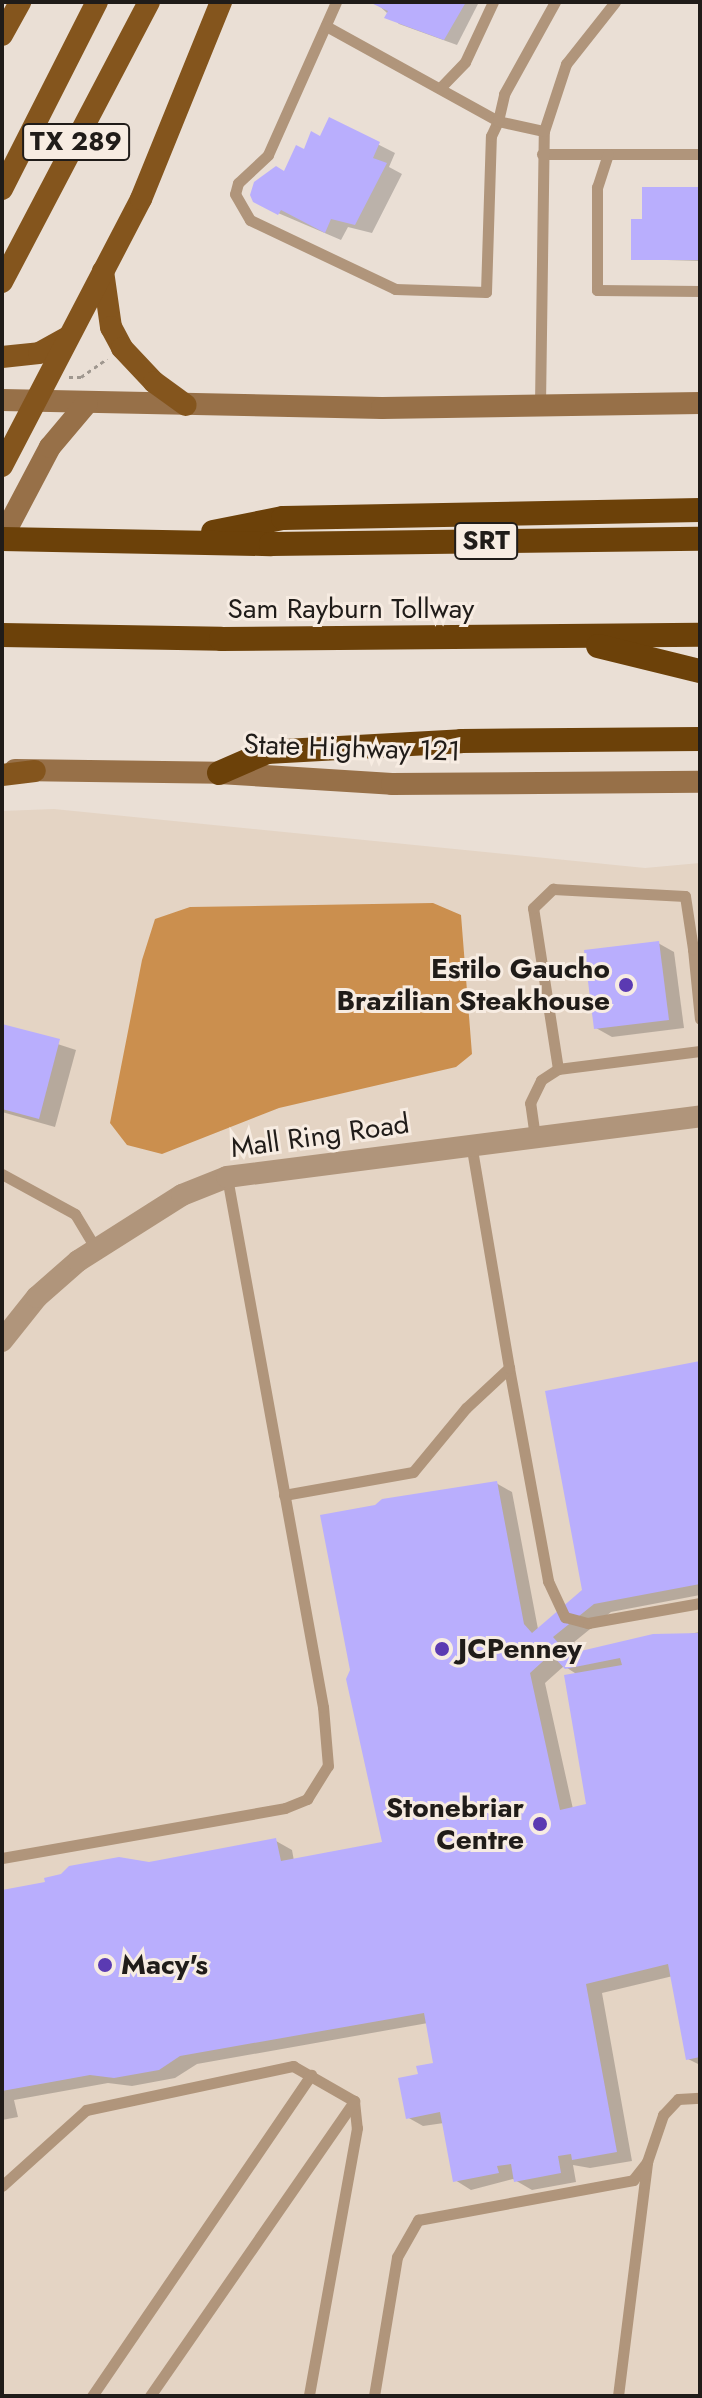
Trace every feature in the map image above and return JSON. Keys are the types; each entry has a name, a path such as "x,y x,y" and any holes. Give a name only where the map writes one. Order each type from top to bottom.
{"highway":[{"path":"163,542 283,518 700,510"},
{"name":"SRT","path":"2,539 271,544 700,539"},
{"name":"Sam Rayburn Tollway","path":"2,635 221,639 568,639 700,635"},
{"path":"568,639 700,671"},
{"path":"219,773 267,752 461,741 700,739"}],"main road":[{"name":"TX 289","path":"2,189 97,2"},
{"name":"TX 289","path":"2,282 149,2"},
{"path":"2,466 173,128 221,2"},
{"path":"103,271 111,327 122,348 154,382 186,405"},
{"path":"2,357 31,355 69,337"},
{"path":"2,400 186,405 700,403"},
{"path":"2,539 50,447 87,403"},
{"path":"2,758 35,771"},
{"path":"2,772 35,771"},
{"name":"State Highway 121","path":"35,771 219,773 392,784 700,782"}],"street":[{"name":"Mall Ring Road","path":"2,1341 37,1297 96,1249 182,1195 227,1177 472,1149 535,1137 700,1116"}],"lane":[{"path":"336,2 268,155 238,183 235,194 250,220 395,289 486,292 489,150 504,94 555,2"},
{"path":"440,88 465,62 493,2"},
{"path":"540,405 544,131 566,64 615,2"},
{"path":"326,26 498,121 544,131"},
{"path":"542,154 700,154"},
{"path":"608,154 597,187 597,290 700,291"},
{"path":"558,1069 533,908 553,889 685,896 696,949 700,1019"},
{"path":"535,1137 530,1103 541,1080 558,1069 700,1051"},
{"path":"472,1149 548,1581 565,1617 588,1623 700,1603"},
{"path":"2,1174 75,1214 96,1249"},
{"path":"2,1858 285,1808 307,1799 328,1766 323,1707 227,1177"},
{"path":"284,1495 413,1472 466,1408 509,1368"},
{"path":"2,2186 86,2110 270,2068 293,2066 354,2101"},
{"path":"92,2396 311,2075"},
{"path":"618,2396 647,2162 663,2115 678,2099 700,2098"},
{"path":"150,2396 354,2101"},
{"path":"309,2396 357,2128 354,2101"},
{"path":"374,2396 397,2257 418,2220 602,2189 633,2180 647,2162"}],"path":[{"path":"74,377 107,359"}],"shaded area":[{"path":"54,809 645,868 700,863 700,2396 2,2396 2,811"},
{"path":"433,903 461,915 472,1054 456,1067 279,1108 162,1154 127,1145 110,1123 142,960 155,919 190,907"}],"building":[{"path":"369,2 466,2 444,40 384,18 388,11"},
{"path":"329,117 380,142 373,158 387,163 355,225 331,219 325,233 281,210 278,215 253,202 250,195 254,182 276,166 284,171 296,145 304,149 311,131 320,136"},
{"path":"642,187 700,187 700,260 631,260 631,219 642,219"},
{"name":"Estilo Gaucho Brazilian Steakhouse","path":"659,941 669,1020 594,1029 584,950"},
{"path":"2,1024 60,1039 39,1119 2,1109"},
{"name":"Stonebriar Centre","path":"700,1361 700,1584 594,1604 553,1637 568,1654 653,1634 700,1633 700,2057 686,2060 668,1964 586,1984 617,2152 572,2160 571,2154 558,2156 561,2173 514,2182 511,2164 497,2166 499,2173 453,2182 440,2112 406,2119 398,2078 418,2074 416,2066 433,2063 424,2013 180,2056 159,2070 114,2078 90,2075 2,2091 2,1890 45,1882 44,1878 61,1874 69,1866 119,1857 149,1862 276,1838 281,1861 382,1842 346,1679 350,1670 320,1515 375,1505 382,1499 497,1481 524,1624 532,1633 582,1590 545,1391","holes":["551,1654 565,1669 620,1658 622,1665 564,1675 586,1804 560,1810 530,1673"]}],"place":[{"name":"Estilo Gaucho Brazilian Steakhouse","path":"626,985"},
{"name":"JCPenney","path":"442,1649"},
{"name":"Stonebriar Centre","path":"540,1824"},
{"name":"Macy's","path":"105,1965"}]}
